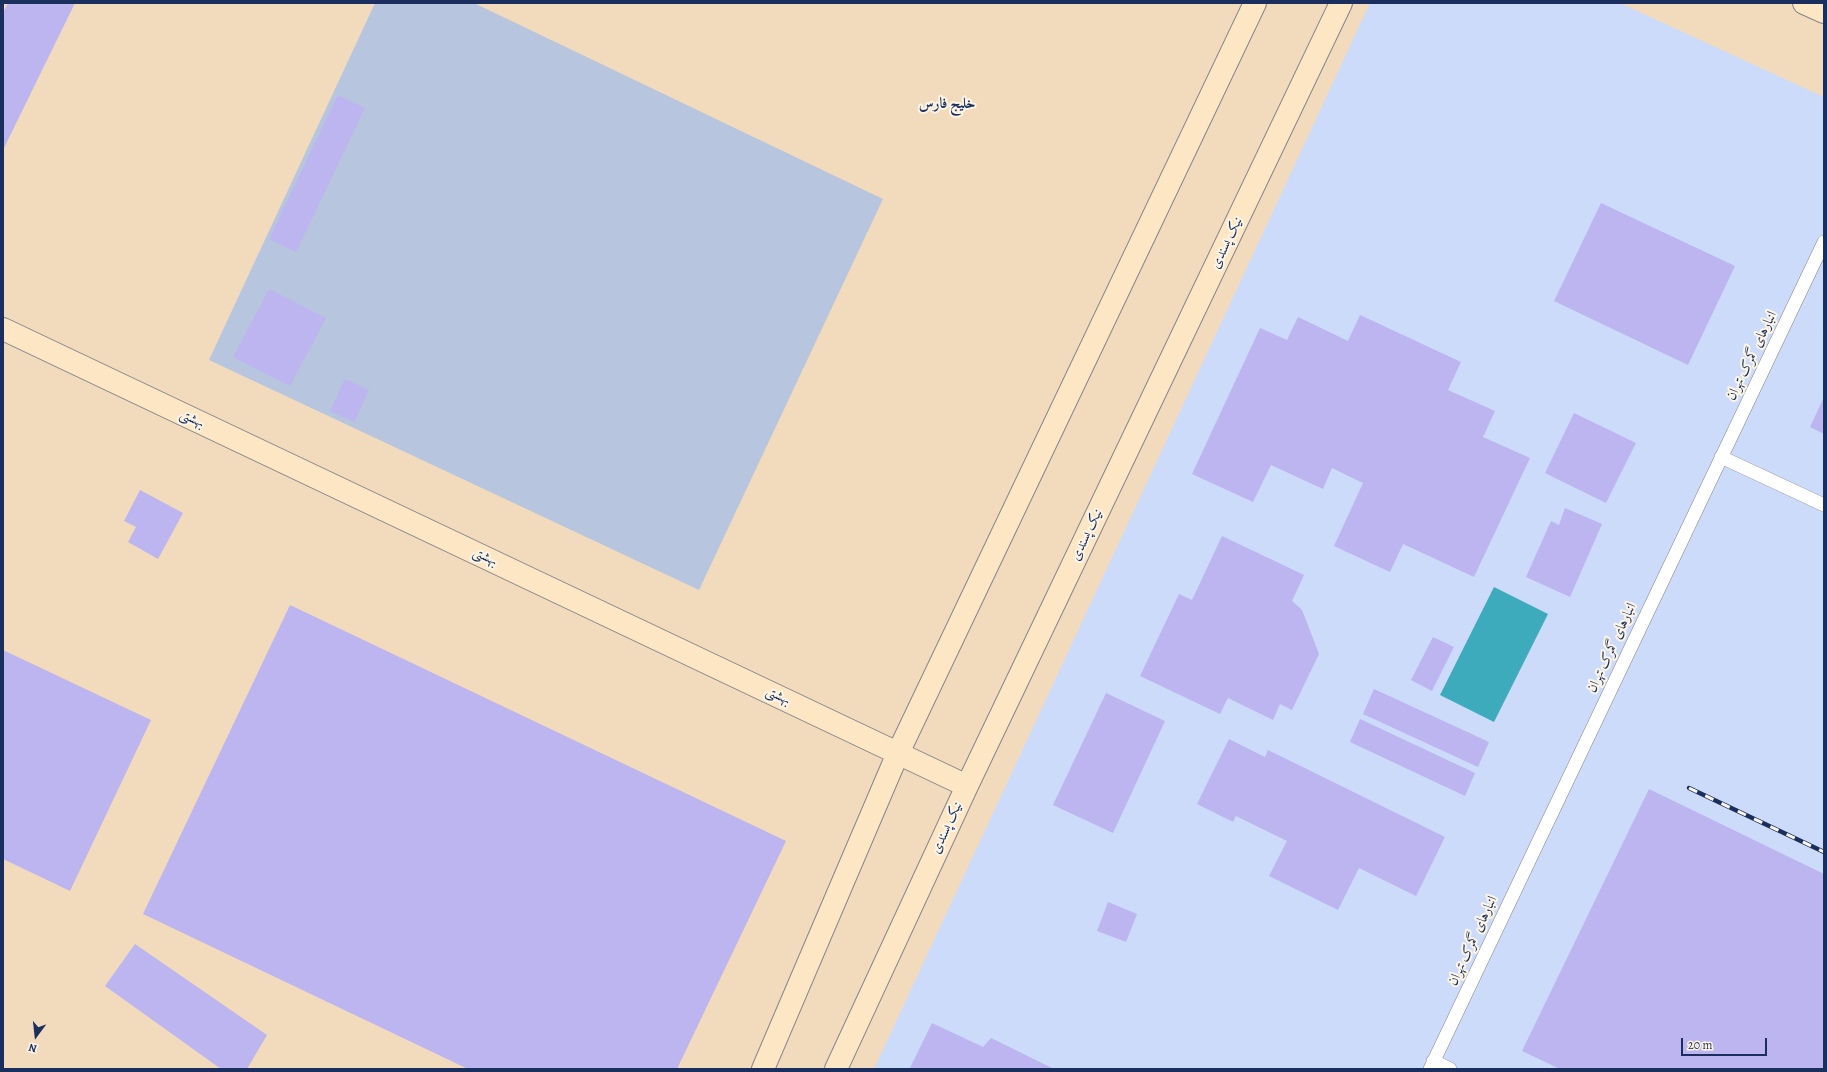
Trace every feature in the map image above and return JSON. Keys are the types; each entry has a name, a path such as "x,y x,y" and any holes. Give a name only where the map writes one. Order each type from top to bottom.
{"street":[{"path":"763,1069 898,753 1255,3"},
{"name":"نیک پسندی","path":"836,1069 967,786 1341,3"},
{"path":"1804,3 1824,12"},
{"name":"بهشتی","path":"3,330 967,786"}],"lane":[{"name":"انبارهای گمرک تهران","path":"1432,1065 1824,242"},
{"path":"1721,457 1824,505"},
{"path":"1432,1065 1450,1069"}],"shaded area":[{"path":"375,3 474,3 883,199 699,590 209,360"},
{"path":"1370,3 1620,3 1824,97 1824,1069 874,1069"}],"water":[{"path":"1494,587 1548,614 1494,722 1440,695"}],"building":[{"path":"8,3 75,3 3,150 3,13"},
{"path":"338,95 365,108 296,252 269,239"},
{"path":"1601,203 1735,266 1688,365 1554,301"},
{"path":"269,289 326,318 290,386 233,357"},
{"path":"1360,315 1461,362 1448,390 1495,411 1483,437 1530,458 1474,577 1403,544 1390,572 1334,546 1363,483 1332,468 1323,489 1271,465 1253,502 1192,474 1260,328 1287,340 1298,317 1348,341"},
{"path":"345,379 369,390 354,422 330,411"},
{"path":"1824,397 1824,434 1810,427"},
{"path":"1574,413 1636,443 1606,503 1545,473"},
{"path":"140,490 183,513 158,559 128,542 136,527 124,521"},
{"path":"1565,508 1602,524 1570,597 1526,577 1551,521 1559,525"},
{"path":"1222,536 1304,575 1292,601 1302,610 1319,654 1292,710 1280,704 1273,720 1228,698 1220,714 1140,676 1179,594 1192,600"},
{"path":"290,605 786,841 677,1069 468,1069 143,914"},
{"path":"1433,637 1454,647 1432,691 1411,680"},
{"path":"3,650 151,720 70,891 3,859"},
{"path":"1374,689 1489,742 1478,767 1363,714"},
{"path":"1106,693 1165,721 1113,833 1053,805"},
{"path":"1360,719 1475,773 1465,796 1350,742"},
{"path":"1229,739 1265,757 1268,750 1445,837 1416,896 1359,868 1338,910 1269,876 1287,841 1236,816 1233,822 1197,804"},
{"path":"1649,789 1824,874 1824,1069 1560,1069 1522,1051"},
{"path":"1108,902 1137,914 1126,942 1097,931"},
{"path":"135,944 267,1035 247,1069 221,1069 105,986"},
{"path":"932,1023 983,1047 991,1038 1054,1069 912,1069 910,1068"}],"railway":[{"path":"1689,788 1824,852"}],"district":[{"name":"خلیج فارس","path":"947,104"}]}
